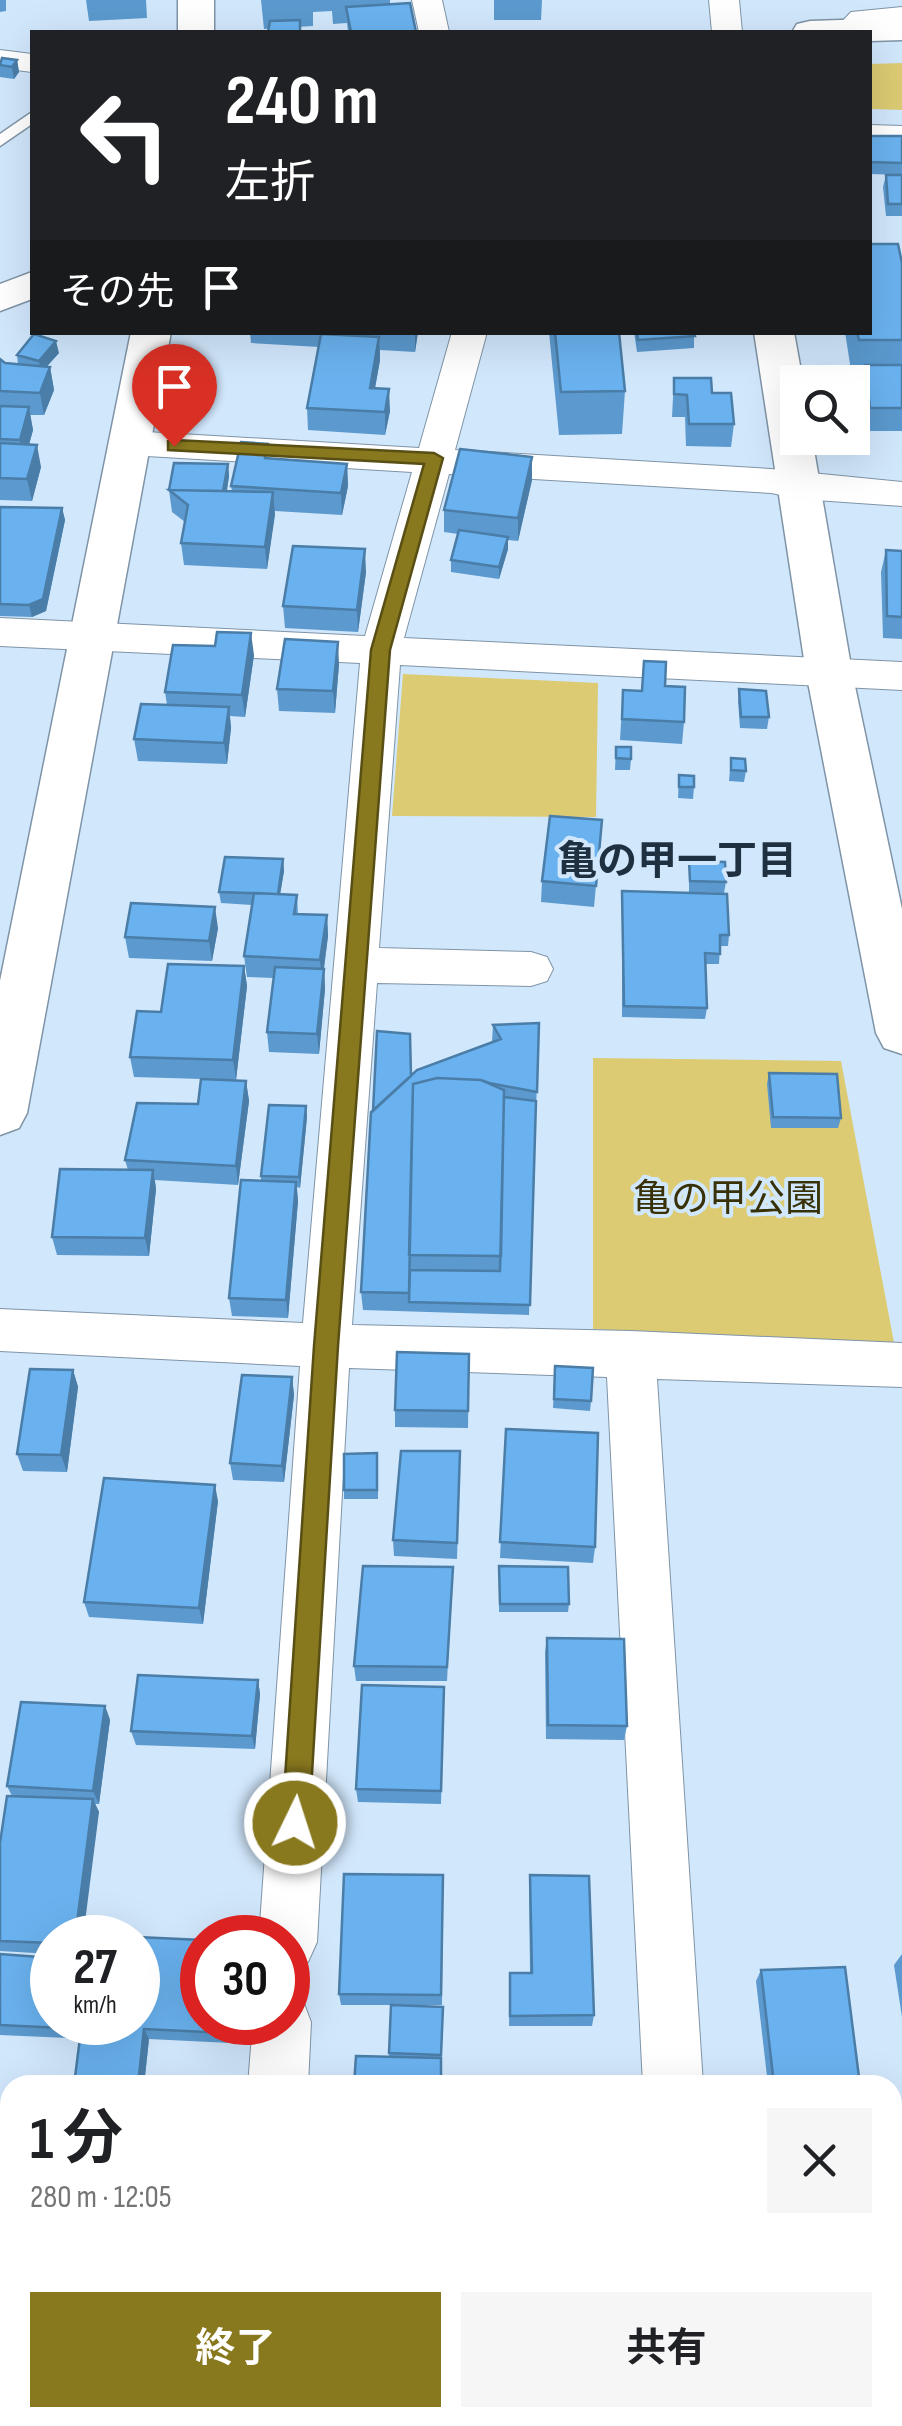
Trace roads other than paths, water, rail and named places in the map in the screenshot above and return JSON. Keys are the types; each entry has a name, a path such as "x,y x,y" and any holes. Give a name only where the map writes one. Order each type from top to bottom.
{"street":[{"path":"426,0 434,30"},
{"path":"724,0 727,30"},
{"path":"848,30 862,19 902,16"},
{"path":"848,30 902,28"},
{"path":"0,59 30,64"},
{"path":"872,135 902,136"},
{"path":"0,299 30,285"},
{"path":"0,308 30,297"},
{"path":"90,638 102,505 133,335"},
{"path":"0,1113 151,335"},
{"path":"290,1915 326,1346 381,650 469,335"},
{"path":"775,335 829,672 900,1014"},
{"path":"130,443 434,458 902,494"},
{"path":"0,632 902,676"},
{"path":"356,966 531,969"},
{"path":"0,1330 326,1346 631,1353 902,1365"},
{"path":"631,1353 672,2075"},
{"path":"279,2075 281,2045"}],"lane":[{"path":"0,141 30,118"}],"district":[{"name":"亀の甲一丁目","path":"677,862"}],"park label":[{"name":"亀の甲公園","path":"728,1199"}]}
